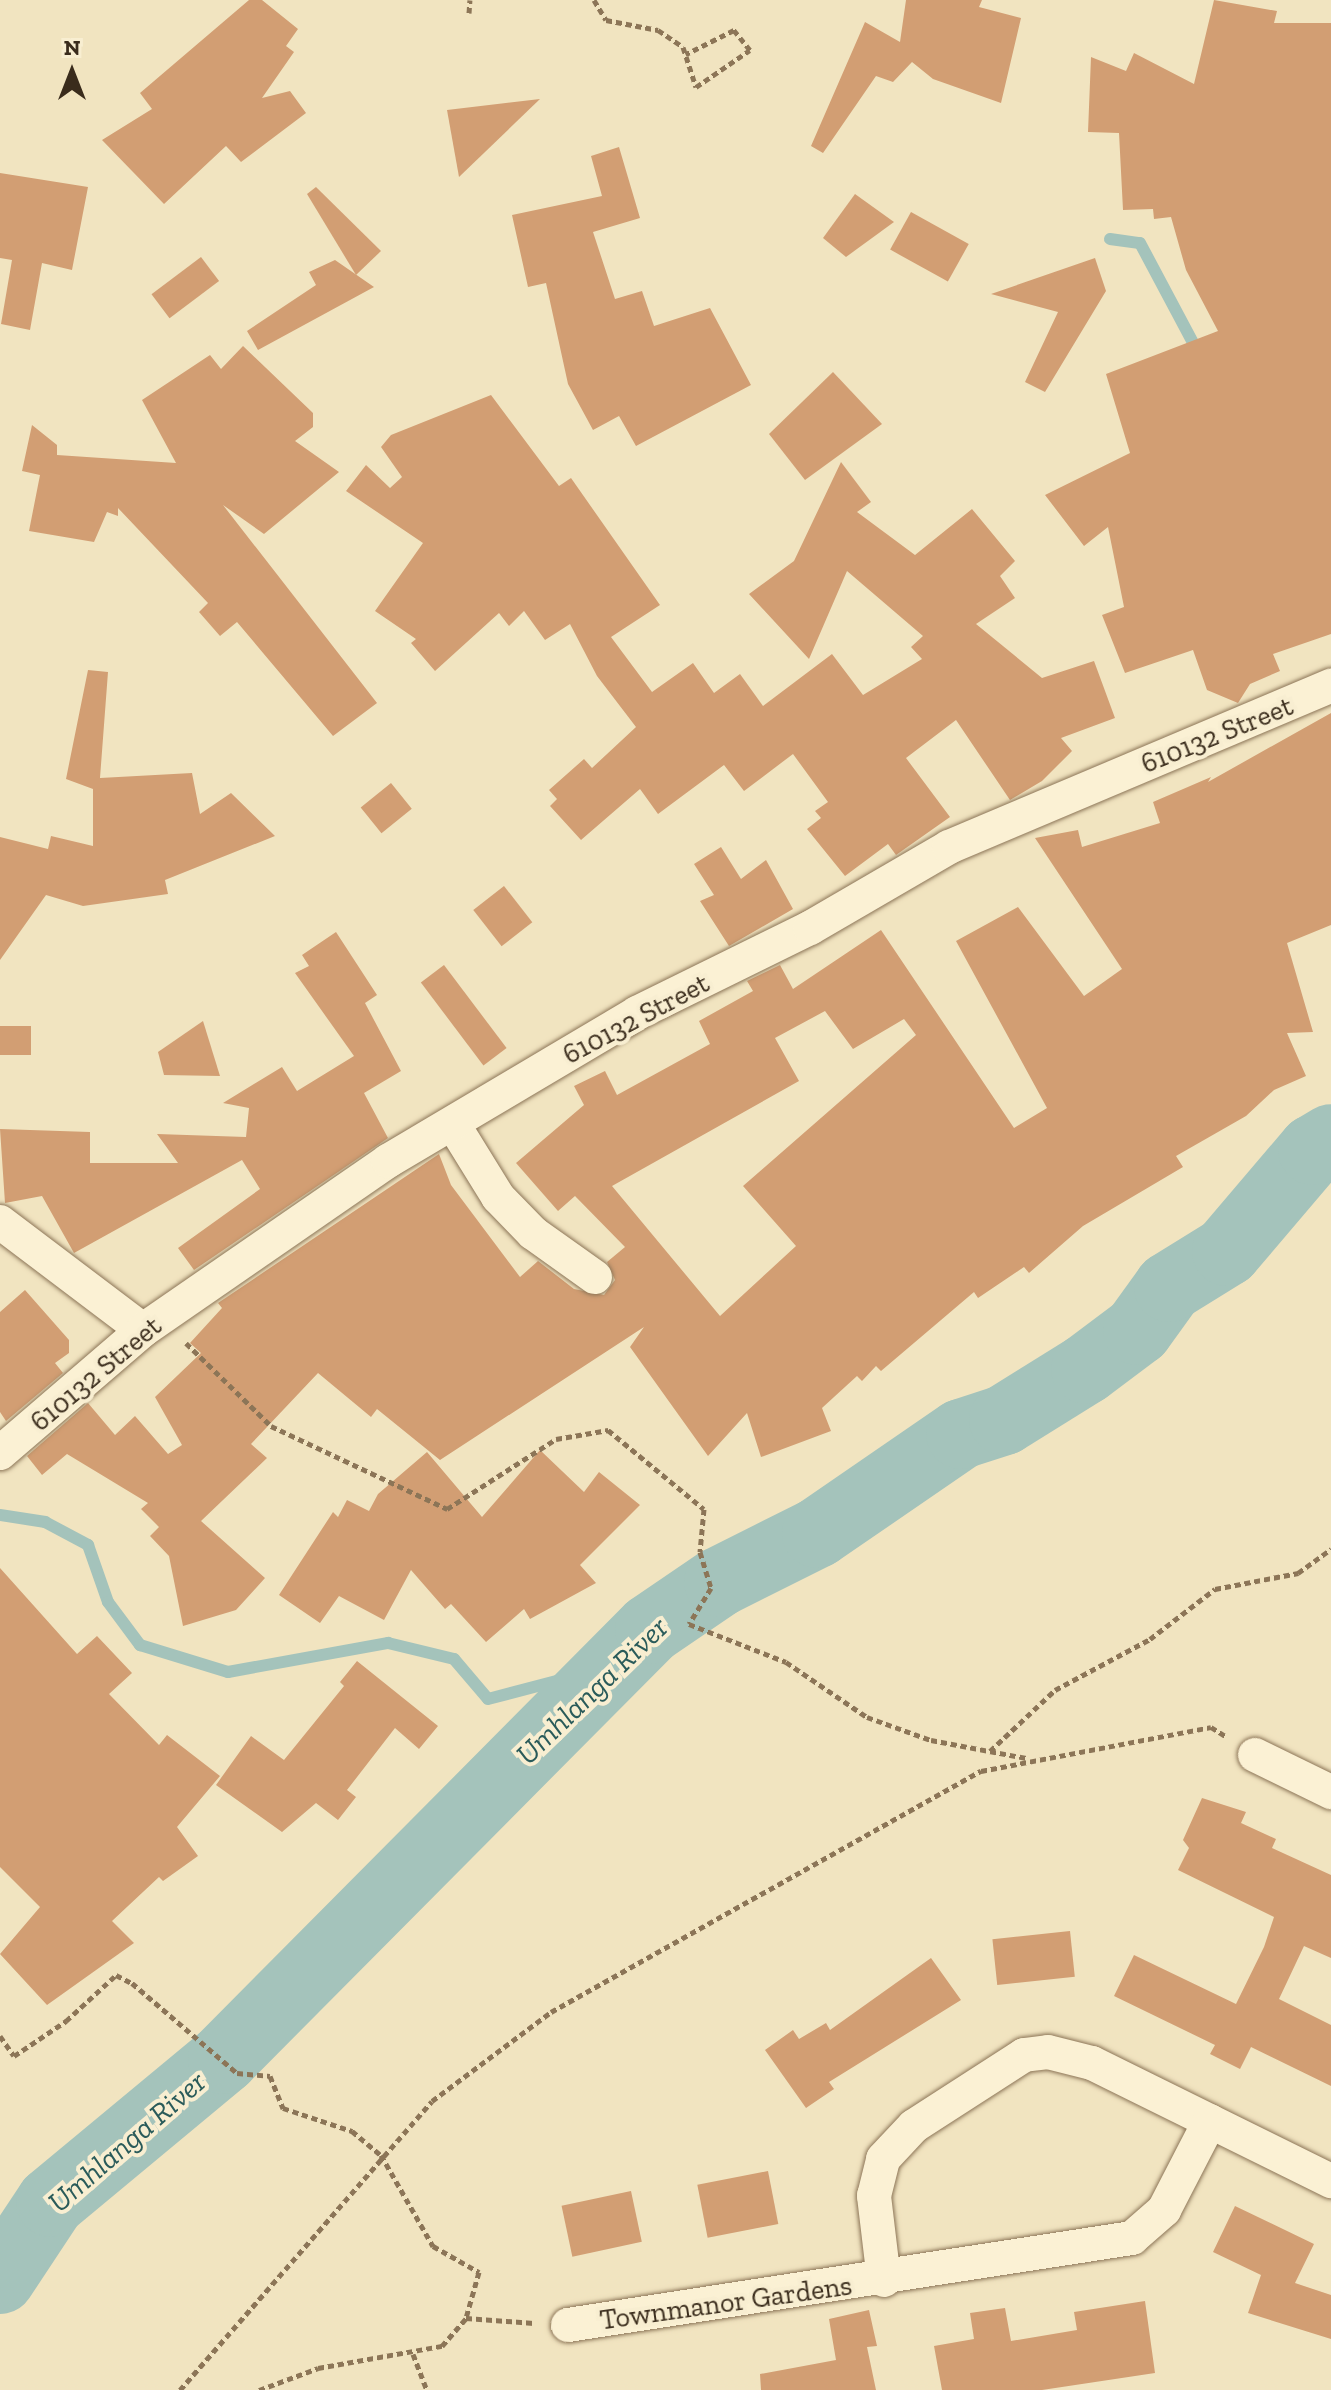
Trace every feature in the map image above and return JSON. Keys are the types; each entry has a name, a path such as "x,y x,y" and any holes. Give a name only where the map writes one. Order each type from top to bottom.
{"street":[{"name":"610132 Street","path":"0,1453 152,1324 388,1161 637,1013 810,928 949,847 1331,686"},
{"path":"453,1124 516,1217 595,1277"},
{"path":"0,1222 152,1324"},
{"path":"1255,1755 1331,1792"},
{"name":"Townmanor Gardens","path":"884,2280 874,2196 883,2159 914,2126 1002,2063 1048,2052 1070,2055 1331,2181"},
{"name":"Townmanor Gardens","path":"568,2325 884,2280 1132,2238 1164,2210 1210,2121"}],"path":[{"path":"469,13 470,2 478,0"},
{"path":"594,0 606,20 658,30 686,54 696,87 750,50 734,30 686,54"},
{"path":"152,1324 271,1426 447,1509 556,1439 608,1430 704,1509 700,1552 711,1588 689,1624 786,1662 867,1717 931,1740 1031,1759"},
{"path":"989,1751 1055,1690 1150,1639 1215,1589 1298,1573 1331,1549"},
{"path":"180,2390 381,2155 432,2101 551,2012 898,1812 981,1771 1211,1727 1255,1755"},
{"path":"0,2036 14,2056 66,2021 116,1975 237,2073 270,2076 283,2108 352,2131 381,2155 433,2246 479,2272 466,2318 442,2346 413,2354 318,2368 259,2390"},
{"path":"466,2318 568,2325"},
{"path":"413,2354 427,2390"}],"building":[{"path":"249,0 262,0 298,29 286,46 294,52 262,98 290,91 306,113 241,162 226,146 164,204 102,140 152,109 140,93"},
{"path":"906,0 982,0 979,7 1021,18 1001,103 933,79 912,62 893,82 876,76 823,153 811,146 865,22 900,42"},
{"path":"1214,0 1277,11 1274,23 1331,23 1331,634 1273,654 1280,671 1250,684 1238,703 1207,690 1193,650 1125,673 1102,615 1124,607 1108,527 1084,546 1045,495 1130,453 1106,374 1218,331 1186,270 1171,217 1154,219 1153,209 1123,210 1119,133 1088,132 1091,57 1126,71 1134,53 1194,84"},
{"path":"540,99 459,177 447,110"},
{"path":"619,147 640,218 593,232 615,299 642,291 654,326 710,308 751,385 636,446 619,416 593,430 568,384 546,283 528,287 512,215 602,196 591,156"},
{"path":"0,173 88,187 72,270 42,263 30,330 1,324 12,260 0,258"},
{"path":"316,187 381,251 356,275 307,194"},
{"path":"855,194 894,222 846,257 823,238"},
{"path":"911,212 969,244 948,282 890,250"},
{"path":"201,257 219,281 170,318 151,294"},
{"path":"1095,258 1106,291 1045,392 1025,382 1058,312 991,294"},
{"path":"335,260 374,287 258,350 247,331 316,285 309,272"},
{"path":"243,346 313,413 313,427 295,441 339,472 264,534 223,505 377,703 333,736 237,622 220,636 199,612 208,603 118,508 118,516 107,512 94,542 29,531 40,475 22,471 32,425 57,445 57,455 176,463 142,400 210,355 221,369"},
{"path":"833,372 882,424 805,480 769,434"},
{"path":"491,395 559,486 571,478 660,605 611,637 652,692 693,663 714,693 740,674 763,706 832,654 863,695 922,659 911,647 923,636 847,571 809,659 749,594 794,561 841,462 871,502 857,512 915,555 972,509 1015,561 1000,576 1015,598 976,624 1042,678 1094,661 1115,718 1061,738 1072,751 1042,781 1010,800 956,720 906,758 950,817 896,855 888,844 845,876 807,829 821,818 815,811 828,802 793,754 744,791 724,765 658,814 640,789 581,840 550,806 557,799 549,790 584,759 592,768 636,727 597,676 570,624 545,640 524,611 509,626 499,613 435,671 411,643 416,639 375,611 423,543 346,491 366,465 390,488 402,477 381,447 391,435"},
{"path":"88,670 108,672 100,778 192,773 200,814 231,793 275,836 165,880 168,894 83,906 46,895 0,960 0,837 48,849 51,836 93,846 93,789 66,779"},
{"path":"1331,713 1331,925 1287,943 1313,1032 1287,1033 1306,1076 1274,1090 1246,1116 1176,1156 1183,1167 1083,1226 1029,1273 1024,1267 978,1298 974,1292 881,1371 876,1366 862,1381 857,1376 822,1408 831,1431 761,1457 747,1413 708,1456 630,1347 644,1327 440,1460 377,1409 371,1417 318,1373 251,1444 267,1458 201,1521 265,1578 236,1610 183,1626 169,1556 150,1536 159,1527 141,1509 148,1503 67,1454 42,1475 27,1456 88,1403 115,1435 135,1416 168,1454 182,1445 155,1397 201,1353 190,1343 222,1308 218,1303 439,1154 451,1185 520,1277 538,1261 574,1289 604,1295 615,1280 607,1262 625,1247 575,1196 558,1211 516,1163 584,1105 574,1086 605,1071 617,1095 710,1044 699,1021 753,991 747,981 780,965 793,989 881,930 1014,1128 1047,1108 956,941 1018,907 1084,996 1122,969 1035,838 1078,830 1082,847 1160,823 1153,802 1211,777 1208,782","holes":["825,1011 853,1049 904,1019 916,1035 743,1186 796,1246 720,1316 612,1186 799,1081 775,1038"]},
{"path":"391,783 412,809 381,833 361,808"},
{"path":"721,847 741,879 766,860 793,909 729,946 700,901 714,895 694,864"},
{"path":"504,886 532,922 502,946 473,910"},
{"path":"336,932 377,995 365,1003 401,1071 364,1093 388,1138 194,1270 178,1248 260,1189 242,1160 74,1253 42,1196 5,1203 0,1129 90,1132 90,1163 178,1163 157,1134 246,1137 249,1108 223,1103 282,1067 297,1091 354,1056 295,973 309,966 302,955"},
{"path":"444,965 507,1048 483,1066 421,982"},
{"path":"203,1021 220,1076 164,1075 158,1052"},
{"path":"0,1026 31,1026 31,1055 0,1055"},
{"path":"25,1290 69,1340 69,1353 55,1363 63,1373 6,1421 0,1412 0,1312"},
{"path":"540,1450 584,1492 599,1472 640,1505 580,1565 596,1583 530,1619 524,1609 486,1642 451,1604 445,1609 411,1570 384,1620 339,1596 320,1623 279,1595 333,1512 338,1517 347,1500 369,1511 378,1494 427,1452 482,1517"},
{"path":"0,1568 77,1654 97,1636 132,1673 109,1694 159,1745 167,1735 220,1776 177,1827 198,1856 163,1881 159,1877 112,1921 134,1943 47,2005 0,1954 40,1907 0,1867"},
{"path":"357,1661 438,1726 419,1749 395,1728 347,1790 356,1797 338,1820 316,1803 282,1832 216,1785 251,1736 284,1760 344,1686 340,1682"},
{"path":"1202,1798 1246,1812 1241,1823 1276,1839 1272,1848 1331,1875 1331,1958 1304,1946 1279,1999 1331,2025 1331,2086 1251,2047 1240,2069 1210,2054 1215,2045 1114,1996 1134,1955 1236,2004 1264,1947 1274,1917 1178,1870 1189,1848 1183,1840"},
{"path":"1070,1931 1075,1977 997,1985 992,1939"},
{"path":"931,1958 961,2000 829,2082 834,2089 806,2108 765,2050 793,2030 799,2039 826,2023 830,2030"},
{"path":"768,2171 778,2224 708,2238 697,2185"},
{"path":"631,2191 642,2242 572,2257 562,2206"},
{"path":"1235,2206 1314,2244 1295,2283 1331,2295 1331,2339 1248,2313 1261,2275 1213,2252"},
{"path":"1145,2301 1155,2373 1042,2390 942,2390 934,2346 974,2339 970,2313 1005,2308 1011,2341 1077,2330 1074,2312"},
{"path":"869,2310 877,2346 867,2347 876,2390 761,2390 760,2374 836,2360 829,2319"}],"waterway":[{"path":"1110,239 1140,243 1199,354"},
{"name":"Umhlanga River","path":"0,2279 51,2202 223,2059 650,1629 719,1582 817,1533 961,1434 1004,1420 1086,1369 1138,1330 1169,1287 1227,1251 1313,1150 1331,1139"},
{"path":"0,1515 45,1522 88,1545 108,1602 140,1645 228,1672 388,1643 454,1659 488,1699 614,1666"}]}
